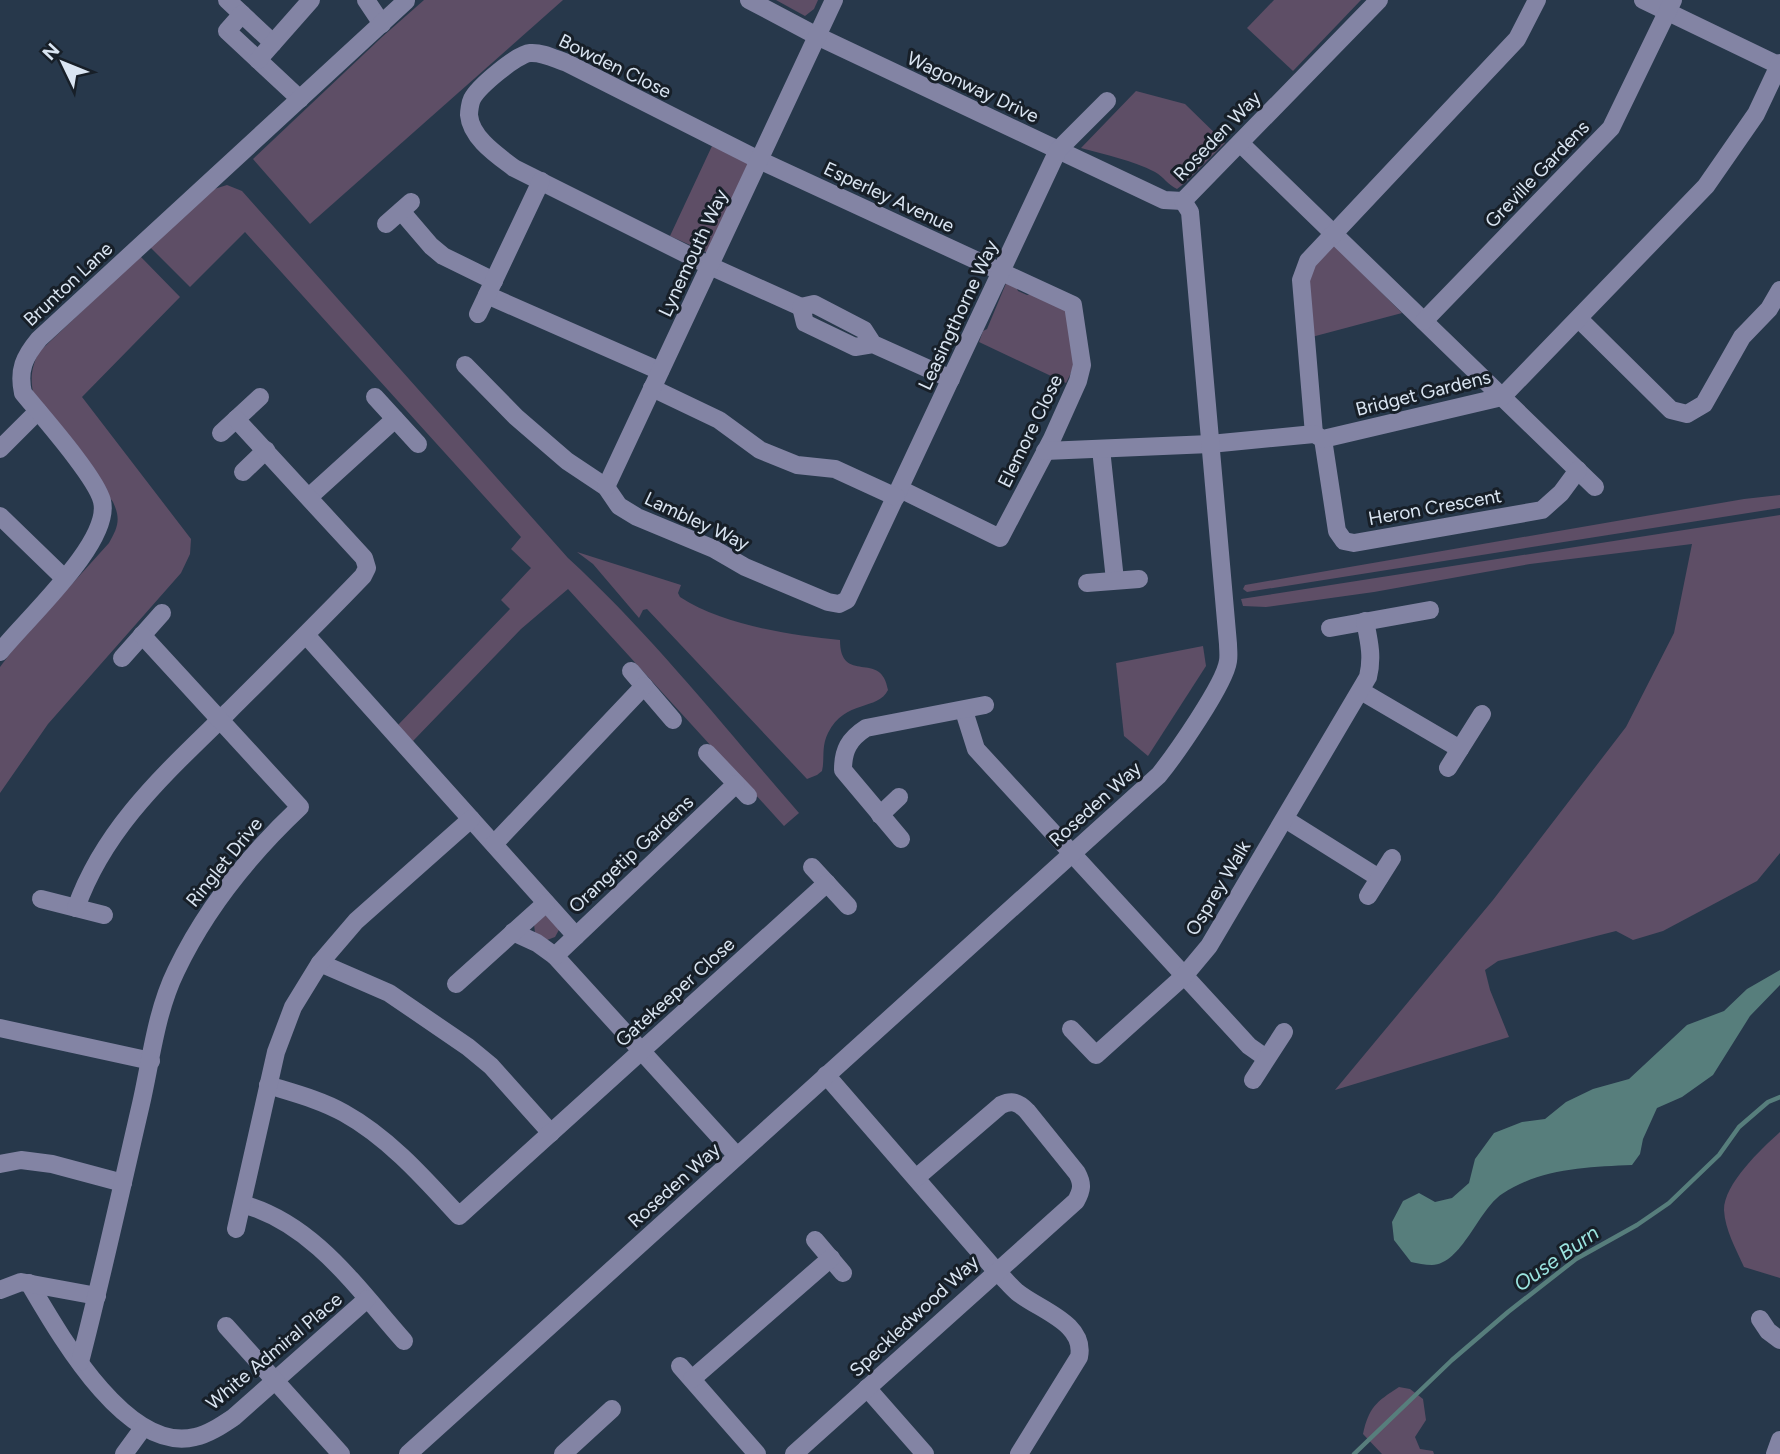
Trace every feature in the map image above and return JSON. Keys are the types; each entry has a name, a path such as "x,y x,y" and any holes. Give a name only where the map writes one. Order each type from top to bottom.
{"street":[{"path":"258,60 311,0"},
{"path":"366,0 382,24"},
{"name":"Wagonway Drive","path":"749,0 817,36 1164,200 1183,201"},
{"name":"Lynemouth Way","path":"606,487 834,0"},
{"name":"Roseden Way","path":"408,1454 428,1448 737,1156 1159,775 1172,759 1222,678 1228,662 1190,212 1183,201 1379,0"},
{"path":"1334,233 1517,39 1536,0"},
{"path":"1643,0 1670,6 1780,65"},
{"name":"Brunton Lane","path":"0,652 87,552 103,518 102,500 93,482 23,393 21,366 39,339 406,1"},
{"path":"233,4 273,43"},
{"path":"233,4 227,31 300,99"},
{"name":"Greville Gardens","path":"1424,321 1611,128 1670,6"},
{"name":"Bowden Close","path":"759,160 544,54 529,53 518,57 483,86 471,100 469,116 474,130 490,150 514,168 710,266 801,307 814,304 864,330 873,344 951,379"},
{"name":"Bridget Gardens","path":"1045,451 1319,437 1502,397 1706,186 1756,114 1780,65"},
{"name":"Leasingthorne Way","path":"898,493 1058,150 1107,101"},
{"path":"1240,143 1595,487"},
{"name":"Esperley Avenue","path":"759,160 1001,272"},
{"path":"478,314 541,181"},
{"path":"386,224 406,206 431,246 490,288 660,371"},
{"name":"Heron Crescent","path":"1334,233 1308,261 1301,280 1319,437 1337,531 1344,541 1354,543 1542,510 1561,493 1578,470"},
{"name":"Elemore Close","path":"898,493 1000,538 1078,382 1082,365 1073,305 1001,272"},
{"path":"1579,319 1671,410 1687,414 1704,404 1742,337 1769,309 1780,290"},
{"name":"Lambley Way","path":"465,365 537,435 568,461 606,487 619,506 637,517 714,549 745,567 828,602 839,604 847,600 898,493"},
{"path":"652,388 719,420 760,450 797,465 835,468 898,493"},
{"path":"221,433 260,397"},
{"path":"375,397 418,444"},
{"path":"0,449 38,411"},
{"path":"76,908 92,871 111,839 144,794 306,635 363,576 367,568 364,558 236,419"},
{"path":"309,497 395,419"},
{"path":"1101,449 1115,580"},
{"path":"243,472 266,450"},
{"path":"0,516 64,578"},
{"path":"1087,583 1139,579"},
{"path":"1330,628 1430,610"},
{"path":"122,658 162,613"},
{"name":"Osprey Walk","path":"1072,1029 1096,1055 1184,976 1209,946 1368,677 1372,661 1364,621"},
{"name":"Ringlet Drive","path":"80,1362 160,1014 174,974 198,927 243,866 300,807 142,635"},
{"path":"306,635 576,936"},
{"path":"631,671 673,720"},
{"path":"494,844 644,686"},
{"path":"1360,691 1460,749"},
{"path":"901,839 842,770 843,755 852,737 866,729 985,705"},
{"path":"964,711 976,749 1184,976 1250,1046 1266,1058"},
{"path":"1448,768 1482,714"},
{"name":"Orangetip Gardens","path":"555,956 742,790 707,753"},
{"path":"880,815 899,797"},
{"path":"236,1229 276,1052 293,1007 320,963 356,921 471,819"},
{"path":"1284,819 1379,878"},
{"path":"1368,897 1392,858"},
{"path":"813,867 848,906"},
{"name":"Gatekeeper Close","path":"268,1085 319,1101 344,1112 366,1127 422,1176 460,1216 827,883"},
{"path":"41,899 104,915"},
{"path":"456,984 546,903"},
{"path":"513,932 537,943 555,956 737,1156"},
{"path":"320,963 389,993 468,1047 491,1066 551,1133"},
{"path":"0,1028 150,1061"},
{"path":"1253,1080 1283,1032"},
{"name":"Speckledwood Way","path":"794,1454 997,1272 826,1075"},
{"path":"916,1178 1001,1105 1010,1101 1020,1103 1077,1172 1082,1183 1081,1193 1076,1201 997,1272 1018,1293 1068,1326 1080,1341 1081,1349 1079,1357 1019,1454"},
{"path":"0,1164 21,1160 51,1164 123,1183"},
{"name":"White Admiral Place","path":"242,1204 278,1217 323,1250 404,1341"},
{"path":"815,1240 843,1273"},
{"path":"757,1454 686,1373 831,1258"},
{"path":"0,1290 21,1282 97,1296"},
{"name":"White Admiral Place","path":"30,1283 55,1326 116,1407 142,1428 174,1438 195,1438 234,1418 367,1300"},
{"path":"1760,1319 1768,1331 1780,1340"},
{"path":"226,1326 341,1454"},
{"path":"867,1388 925,1454"},
{"path":"563,1454 612,1409"},
{"path":"124,1454 142,1428"},
{"path":"1774,1454 1780,1440"}],"shaded area":[{"path":"424,0 563,0 310,224 253,159"},
{"path":"776,0 818,0 814,9 805,16"},
{"path":"1274,0 1361,0 1293,71 1247,28"},
{"path":"1136,91 1185,104 1225,143 1177,189 1146,168 1081,148"},
{"path":"712,146 751,164 710,254 670,236"},
{"path":"227,185 242,191 568,558 658,650 799,813 784,826 568,589 521,629 413,741 397,726 510,609 501,600 531,568 511,549 521,537 245,232 190,287 150,247 211,190"},
{"path":"1327,244 1336,247 1402,313 1308,338 1308,261"},
{"path":"140,256 180,297 82,397 191,539 190,554 181,573 48,724 0,793 0,667 109,543 117,523 113,502 33,392 33,367 39,352"},
{"path":"1007,281 1015,284 1018,291 1027,295 1034,293 1070,309 1074,367 1066,383 979,342"},
{"path":"1780,495 1780,508 1247,592 1243,589 1245,585"},
{"path":"1780,515 1780,853 1757,881 1663,931 1633,940 1616,931 1498,961 1485,970 1509,1037 1335,1090 1493,900 1626,727 1674,633 1692,544 1530,564 1374,592 1266,607 1243,606 1241,599"},
{"path":"577,552 681,585 678,593 680,597 697,607 736,622 778,632 840,640 842,654 847,661 878,671 888,690 877,701 852,710 835,722 825,743 822,771 807,779 647,609 643,610 639,618 593,564"},
{"path":"1203,646 1206,666 1148,756 1124,736 1116,663"},
{"path":"545,915 560,928 555,937 547,940 535,933 534,924"},
{"path":"1780,970 1780,985 1750,1016 1713,1075 1682,1097 1657,1108 1643,1139 1640,1154 1632,1165 1565,1170 1517,1185 1493,1202 1461,1246 1443,1262 1432,1265 1411,1262 1394,1240 1392,1222 1403,1201 1419,1193 1435,1202 1452,1198 1469,1183 1475,1159 1494,1133 1522,1122 1545,1119 1566,1102 1593,1089 1629,1079 1687,1025 1724,1011 1747,989"},
{"path":"1780,1132 1780,1278 1744,1267 1729,1232 1724,1210 1730,1189 1737,1178"},
{"path":"1399,1387 1410,1389 1423,1399 1426,1420 1415,1437 1420,1449 1433,1451 1434,1454 1382,1454 1363,1434 1368,1417 1375,1406"}],"waterway":[{"name":"Ouse Burn","path":"1354,1454 1452,1360 1508,1312 1576,1259 1637,1225 1669,1203 1719,1155 1739,1127 1768,1102 1780,1097"}]}
